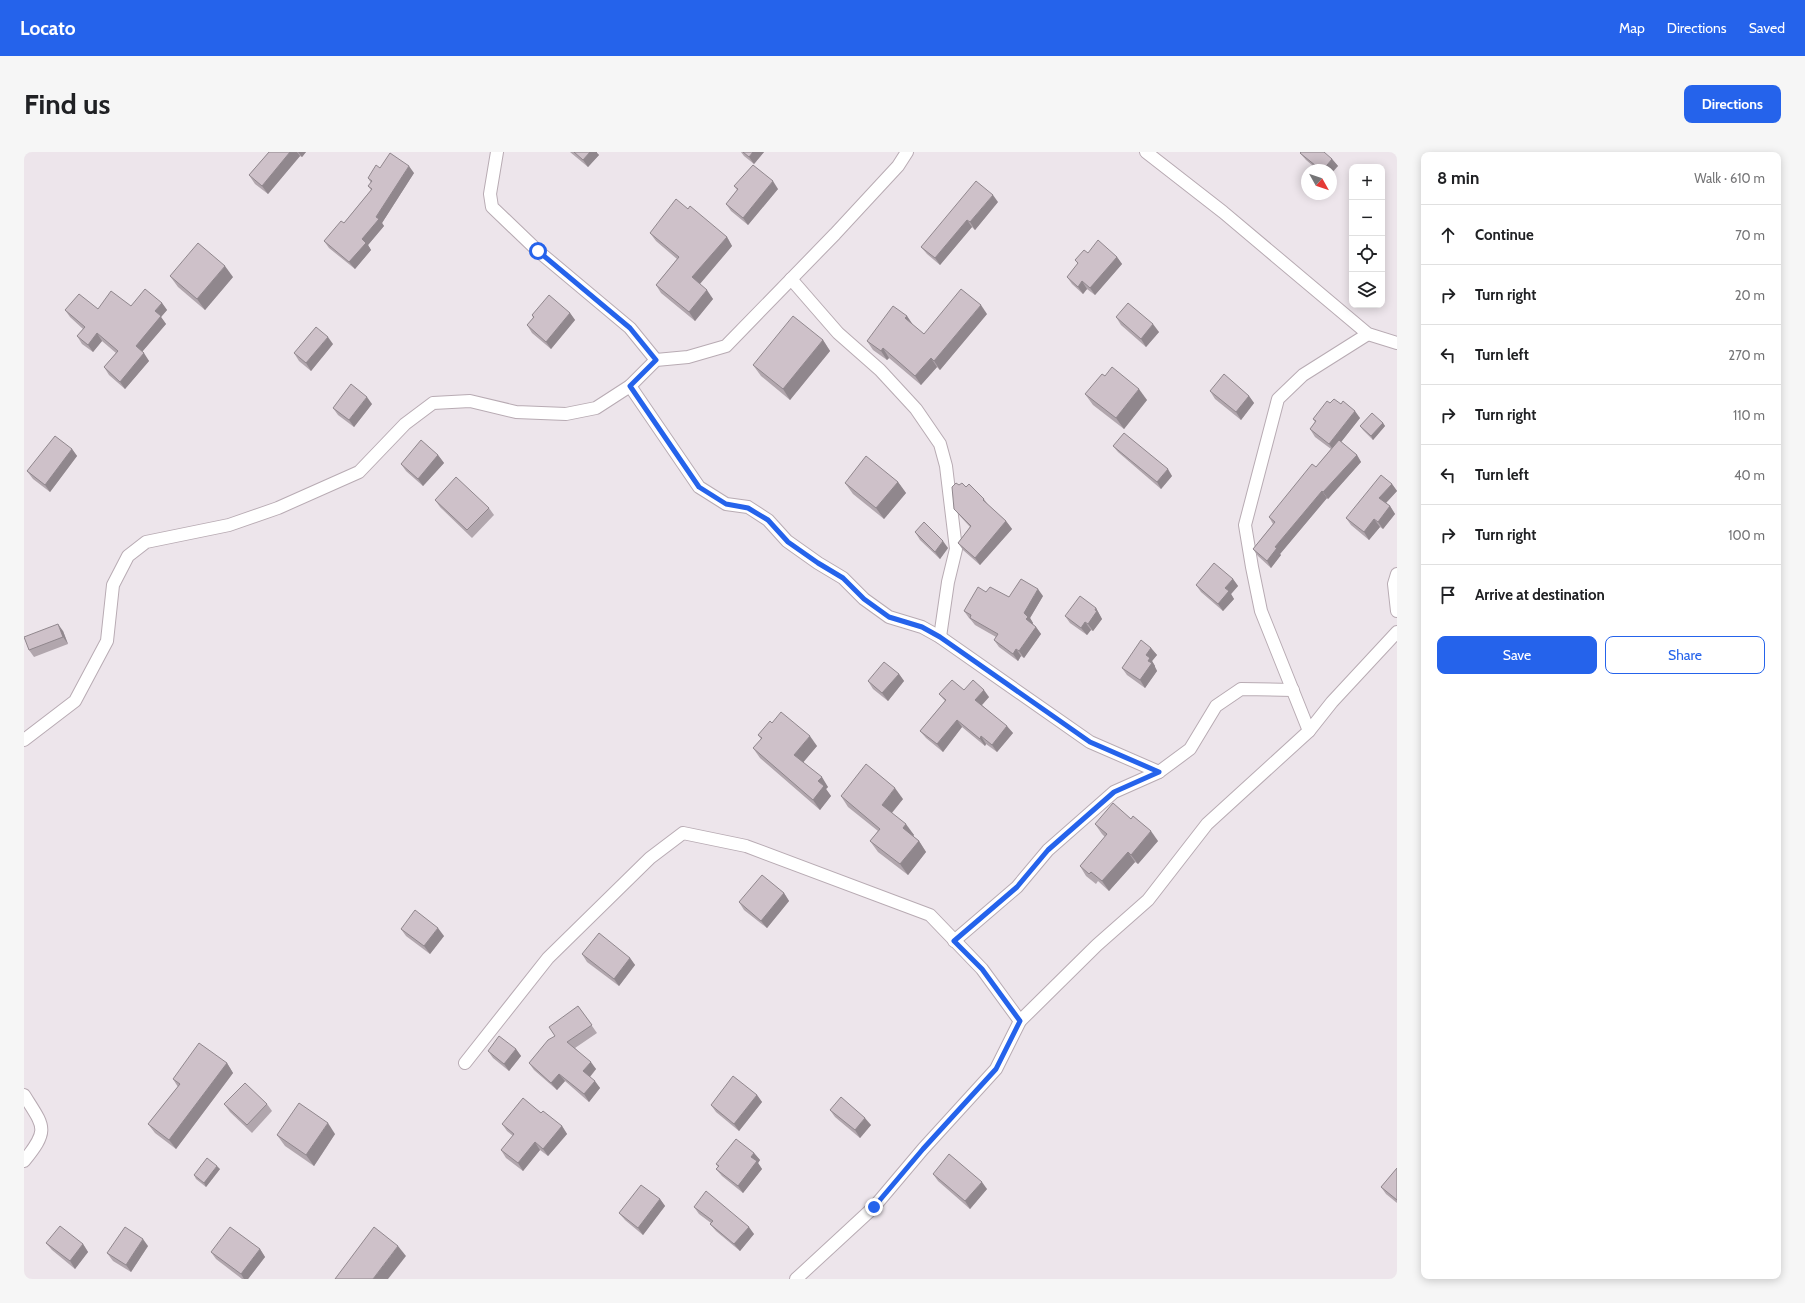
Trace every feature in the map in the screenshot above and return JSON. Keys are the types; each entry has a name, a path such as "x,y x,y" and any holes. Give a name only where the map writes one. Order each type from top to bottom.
{"street":[{"path":"497,152 490,194 492,207 538,251 630,328 656,360"},
{"path":"24,740 75,701 107,641 113,585 128,556 146,542 229,525 278,508 359,472 404,424 433,403 470,401 516,412 566,414 596,408 630,386 656,360 688,357 726,346 898,166 907,152"},
{"path":"1146,152 1222,212 1368,334 1397,343"},
{"path":"791,279 838,333 880,370 916,409 940,444 946,466 956,549 948,582 940,637"},
{"path":"1309,731 1261,611 1245,525 1278,399 1303,375 1368,334"},
{"path":"630,386 699,487 726,504 748,508 768,520 788,542 843,578 864,599 889,617 922,627 940,637 1090,742 1159,772"},
{"path":"1397,574 1394,584 1397,611"},
{"path":"796,1279 874,1207 923,1149 996,1069 1020,1021 1097,945 1148,900 1207,824 1309,731 1332,702 1397,632"},
{"path":"954,941 1017,887 1048,850 1114,792 1159,772 1190,748 1216,706 1241,689 1293,690"},
{"path":"465,1063 548,958 650,858 683,833 746,846 930,916 982,969 1020,1021"},
{"path":"24,1095 42,1124 42,1135 36,1146 24,1161"}],"building":[{"path":"269,152 290,152 262,186 249,175"},
{"path":"574,152 590,152 583,160"},
{"path":"743,152 753,152 749,157"},
{"path":"1324,152 1332,159 1328,164 1314,164 1300,153"},
{"path":"390,153 409,166 376,217 379,219 362,239 366,243 349,262 324,241 341,221 344,223 372,189 368,186 372,181 368,178 376,165 380,168"},
{"path":"753,165 773,181 743,218 726,204 738,189 734,186"},
{"path":"976,181 993,195 970,222 967,220 935,258 921,247"},
{"path":"676,199 688,209 690,206 727,237 692,277 707,290 689,312 656,285 679,257 650,233"},
{"path":"1098,240 1117,257 1090,288 1082,281 1078,287 1067,277 1078,263 1075,260 1084,250 1088,253"},
{"path":"198,243 225,266 197,299 170,276"},
{"path":"145,289 162,303 155,311 161,316 136,346 144,353 120,382 104,367 118,351 97,333 88,345 77,336 85,327 65,310 79,294 98,309 111,291 131,306"},
{"path":"961,289 981,305 934,361 931,358 915,376 883,348 881,351 867,341 893,306 907,316 905,318 924,334"},
{"path":"549,295 570,313 546,342 527,325 534,317 532,315"},
{"path":"1128,303 1153,324 1141,339 1116,317"},
{"path":"793,316 823,340 783,389 753,365"},
{"path":"316,327 328,337 306,363 294,353"},
{"path":"1112,367 1139,389 1116,418 1085,394 1102,374 1105,376"},
{"path":"1224,374 1249,396 1236,412 1210,391"},
{"path":"351,384 367,397 349,420 333,408"},
{"path":"1334,399 1341,404 1343,401 1355,411 1329,444 1310,429 1316,421 1313,419 1327,401 1330,403"},
{"path":"1372,413 1383,423 1371,436 1360,426"},
{"path":"1124,433 1168,469 1157,482 1113,446"},
{"path":"55,436 72,449 45,485 27,471"},
{"path":"421,440 438,455 418,479 401,464"},
{"path":"1339,440 1357,455 1323,492 1322,491 1275,547 1277,548 1267,561 1253,549 1275,522 1269,517 1312,464 1316,467"},
{"path":"866,456 898,482 876,508 845,483"},
{"path":"1381,475 1392,484 1379,498 1390,506 1378,522 1374,519 1364,532 1346,518"},
{"path":"456,477 489,508 467,530 435,500"},
{"path":"956,483 959,485 962,483 966,487 969,484 984,499 983,500 1006,521 975,558 958,543 971,526 954,509 952,487"},
{"path":"924,522 943,541 935,552 915,532"},
{"path":"1214,563 1233,579 1225,588 1229,591 1218,604 1196,585"},
{"path":"1021,579 1038,589 1024,613 1028,617 1026,619 1036,627 1019,651 1016,649 1013,654 994,640 998,634 970,618 971,615 964,611 978,587 986,592 990,587 1009,597"},
{"path":"1080,596 1096,608 1095,610 1097,611 1088,624 1085,622 1081,628 1065,616"},
{"path":"58,624 63,637 29,650 24,637"},
{"path":"1141,640 1151,648 1146,655 1150,658 1148,661 1152,663 1140,680 1122,668"},
{"path":"884,662 899,674 882,693 868,681"},
{"path":"952,680 964,690 973,680 984,690 975,700 1007,726 992,745 981,736 980,739 957,720 937,744 920,731 946,700 939,694"},
{"path":"781,712 810,736 794,755 822,777 818,781 824,786 813,800 753,748 762,738 758,735 770,721 772,723"},
{"path":"866,764 895,788 882,805 906,824 903,828 919,841 900,864 870,841 880,829 841,796"},
{"path":"1113,803 1131,819 1133,816 1151,831 1131,855 1128,852 1102,881 1091,872 1089,874 1080,866 1107,834 1095,824"},
{"path":"762,875 784,893 761,921 739,902"},
{"path":"415,910 438,928 424,946 401,929"},
{"path":"599,933 630,958 614,979 582,954"},
{"path":"578,1006 592,1025 567,1042 591,1062 583,1071 595,1081 584,1094 559,1074 551,1083 529,1063 548,1040 555,1036 549,1027"},
{"path":"499,1036 516,1049 504,1064 488,1051"},
{"path":"199,1043 227,1063 169,1140 148,1124 180,1084 173,1079"},
{"path":"733,1076 757,1095 734,1124 711,1105"},
{"path":"245,1083 267,1104 247,1125 224,1104"},
{"path":"841,1097 865,1118 855,1130 830,1110"},
{"path":"523,1098 541,1113 543,1111 562,1126 543,1149 535,1142 518,1163 501,1150 514,1134 502,1124"},
{"path":"299,1103 328,1123 306,1155 277,1135"},
{"path":"736,1139 754,1153 751,1157 757,1161 738,1186 716,1169 719,1166 716,1164"},
{"path":"949,1154 982,1182 965,1201 933,1174"},
{"path":"207,1158 217,1166 204,1183 194,1175"},
{"path":"1397,1168 1397,1200 1381,1187"},
{"path":"641,1185 660,1199 638,1228 619,1213"},
{"path":"706,1191 749,1227 734,1244 710,1224 713,1221 694,1207"},
{"path":"60,1226 83,1244 70,1261 46,1243"},
{"path":"125,1227 143,1239 126,1265 107,1253"},
{"path":"230,1227 260,1249 241,1274 211,1252"},
{"path":"374,1227 398,1246 373,1279 335,1279"}],"route":[{"path":"538,251 630,328 656,360 630,386 699,487 726,504 748,508 768,520 788,542 843,578 864,599 889,617 922,627 940,637 1090,742 1159,772 1114,792 1048,850 1017,887 954,941 982,969 1020,1021 996,1069 923,1149 874,1207"}]}
